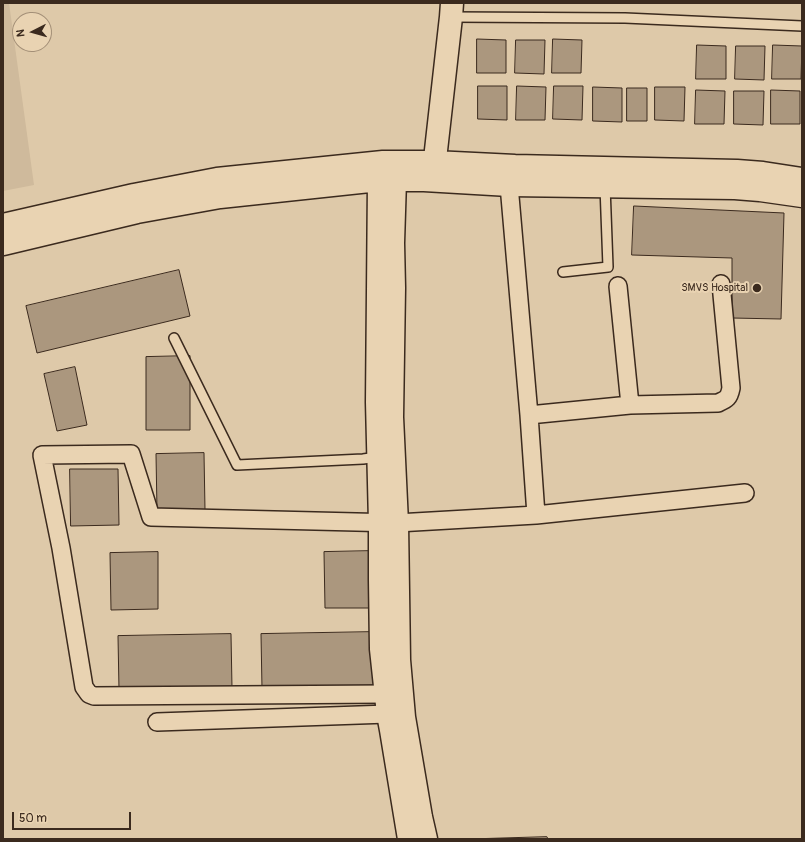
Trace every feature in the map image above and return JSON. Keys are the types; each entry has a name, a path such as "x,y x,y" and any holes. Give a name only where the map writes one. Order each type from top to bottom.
{"street":[{"path":"433,171 452,10"},
{"path":"3,225 134,194 218,179 383,162 509,186 735,188 802,196"},
{"path":"3,244 137,212 220,197 387,180 433,171 515,166 736,171 764,173 802,179"},
{"path":"387,180 377,394 378,457 388,523 413,817 409,839"},
{"path":"387,180 392,417 388,523 380,580 382,649 391,730 413,817 426,839"},
{"path":"509,186 529,415 536,515"},
{"path":"529,415 630,404 718,403 726,400 729,396 730,388 721,284"},
{"path":"618,286 630,404"},
{"path":"387,704 94,696 89,694 84,687 61,548 42,455 131,454 151,516 388,523 536,515 745,493"},
{"path":"157,722 387,704"}],"lane":[{"path":"452,10 802,26"},
{"path":"563,272 608,267 605,186"},
{"path":"174,338 237,465 378,457"}],"shaded area":[{"path":"3,3 9,3 12,25 12,52 16,52 34,185 3,191"}],"building":[{"path":"477,39 506,40 506,73 477,73"},
{"path":"553,39 582,40 581,73 552,73"},
{"path":"516,40 545,40 544,74 515,73"},
{"path":"697,45 726,46 726,79 696,79"},
{"path":"773,45 802,46 801,79 772,79"},
{"path":"736,46 765,46 764,80 735,79"},
{"path":"478,86 507,86 507,120 478,119"},
{"path":"517,86 546,87 545,120 516,120"},
{"path":"554,86 583,86 582,120 553,119"},
{"path":"593,87 622,88 622,122 593,121"},
{"path":"655,87 685,87 684,121 655,120"},
{"path":"627,88 647,88 647,121 627,121"},
{"path":"696,90 725,91 724,124 695,124"},
{"path":"771,90 800,91 800,124 771,124"},
{"path":"734,91 764,91 763,125 734,124"},
{"name":"SMVS Hospital","path":"634,206 784,213 781,319 732,318 732,258 632,255"},
{"path":"179,270 190,316 37,353 26,306"},
{"path":"190,356 190,430 146,430 146,357"},
{"path":"75,367 87,425 57,431 44,374"},
{"path":"204,453 205,510 157,511 156,454"},
{"path":"70,469 118,469 119,525 71,526"},
{"path":"372,551 373,608 325,608 324,552"},
{"path":"158,552 158,609 111,610 110,553"},
{"path":"374,632 375,687 262,689 261,634"},
{"path":"231,634 232,688 119,690 118,636"},
{"path":"547,837 548,839 470,839"}],"place":[{"name":"SMVS Hospital","path":"757,288"}]}
